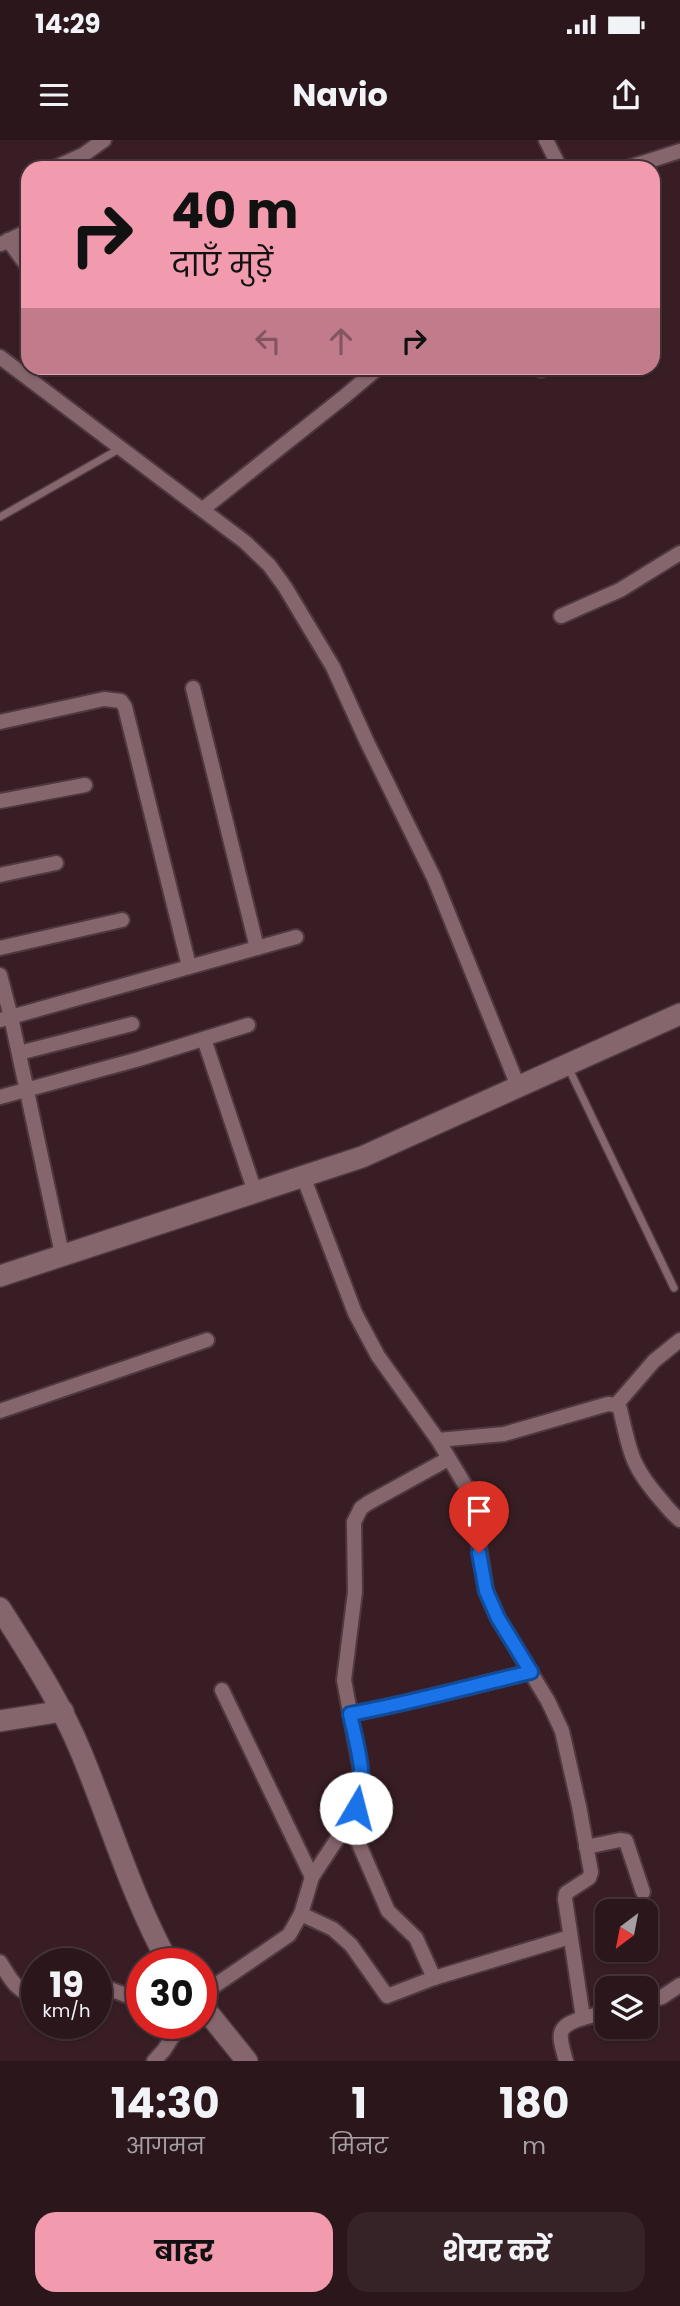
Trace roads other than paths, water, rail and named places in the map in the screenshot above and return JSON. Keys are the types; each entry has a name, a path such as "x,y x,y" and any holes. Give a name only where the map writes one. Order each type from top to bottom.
{"street":[{"path":"70,161 104,140"},
{"path":"546,140 556,161"},
{"path":"649,161 680,151"},
{"path":"21,234 4,242 21,260"},
{"path":"0,357 21,373"},
{"path":"24,375 245,542 269,565 285,587 333,667 435,878 518,1086"},
{"path":"203,509 367,375"},
{"path":"561,615 620,590 680,553"},
{"path":"192,688 257,948"},
{"path":"0,722 104,699 121,701 125,707 189,966"},
{"path":"0,801 85,785"},
{"path":"0,874 56,863"},
{"path":"0,948 122,920"},
{"path":"6,1019 296,937"},
{"path":"0,975 6,1019 19,1053 62,1254"},
{"path":"0,1276 362,1157 680,1014"},
{"path":"19,1053 132,1024"},
{"path":"0,1097 139,1059 248,1025"},
{"path":"204,1039 255,1192"},
{"path":"303,1176 355,1312 378,1356 438,1440 471,1495 486,1591 498,1618 548,1701 562,1731 591,1872 589,1878 566,1893 565,1899 583,2018"},
{"path":"0,1411 207,1340"},
{"path":"616,1405 654,1361 680,1340"},
{"path":"438,1440 504,1434 608,1404 616,1405 620,1409 635,1467 680,1520"},
{"path":"217,1984 289,1934 301,1914 312,1877 349,1821 362,1795 360,1766 344,1680 355,1592 354,1522 361,1508 368,1503 448,1459"},
{"path":"0,1608 62,1711 160,1948"},
{"path":"350,1714 531,1672"},
{"path":"222,1690 312,1877"},
{"path":"0,1721 62,1711"},
{"path":"349,1821 388,1912 416,1938 434,1978"},
{"path":"586,1847 626,1841 643,1892"},
{"path":"301,1914 332,1929 351,1945 387,1996 434,1978 570,1937"},
{"path":"0,1962 21,1991"},
{"path":"658,1998 680,1985"},
{"path":"566,2061 561,2043 562,2028 566,2023 595,2015"},
{"path":"217,2024 247,2061"},
{"path":"154,2061 168,2039"}],"lane":[{"path":"0,517 121,448"},
{"path":"567,1064 674,1287"}]}
